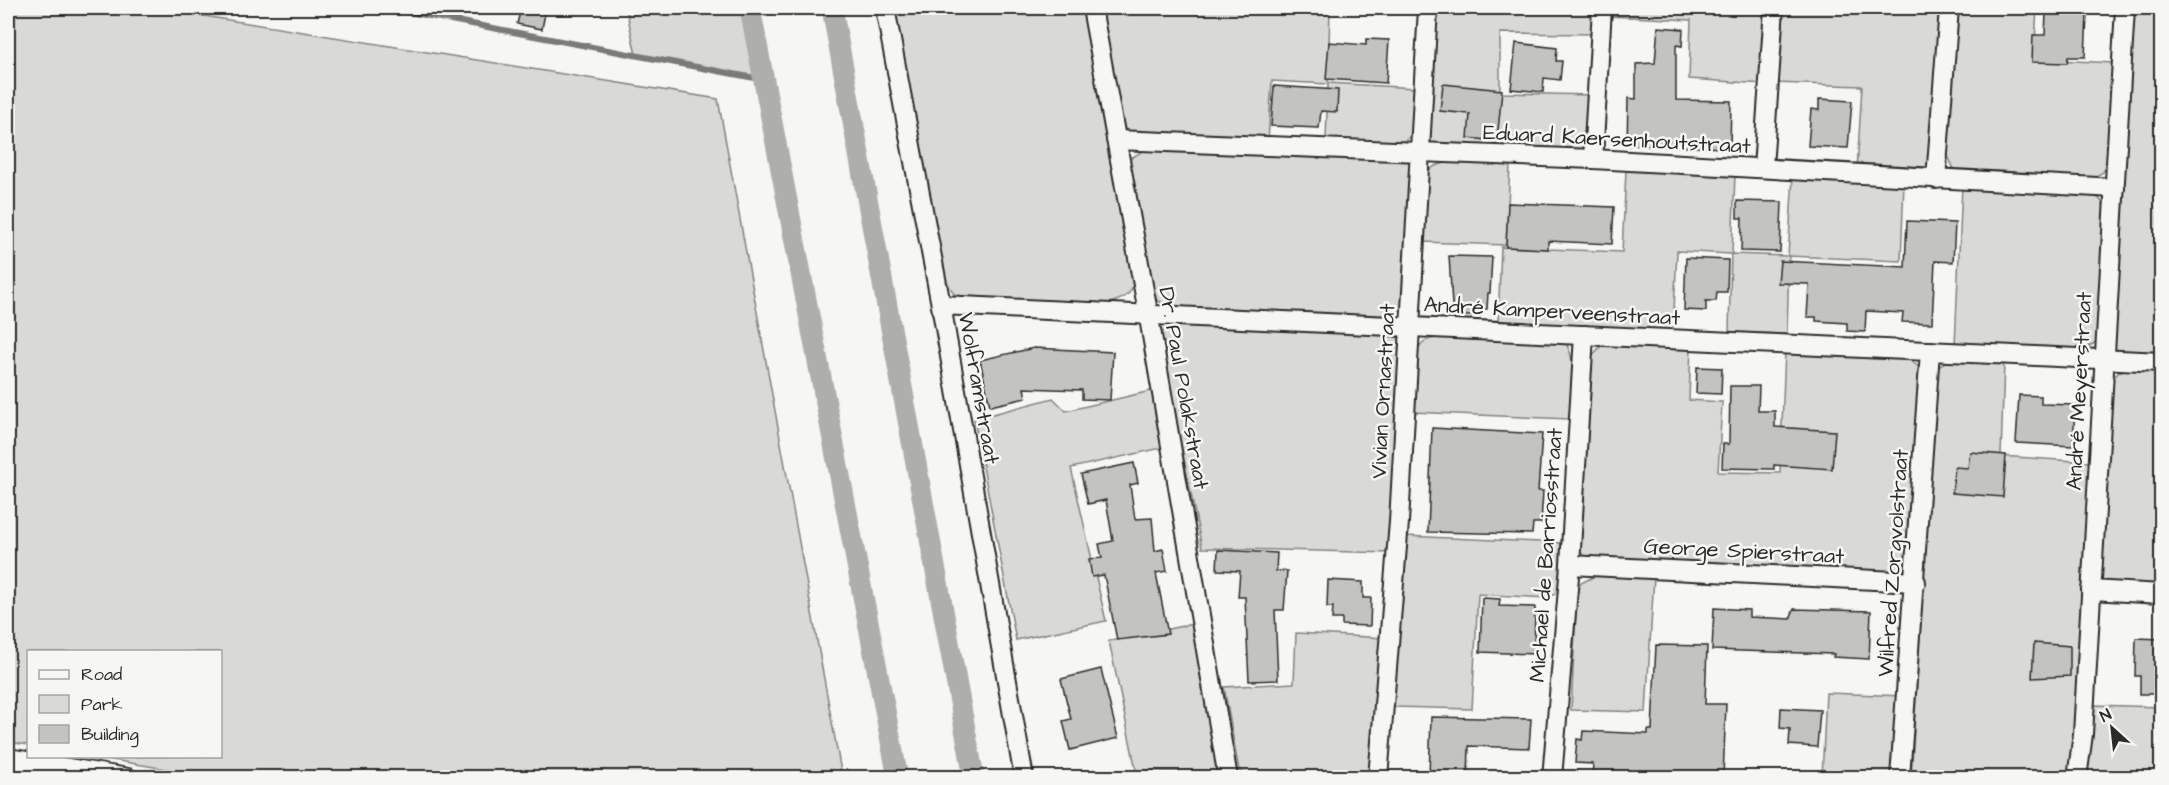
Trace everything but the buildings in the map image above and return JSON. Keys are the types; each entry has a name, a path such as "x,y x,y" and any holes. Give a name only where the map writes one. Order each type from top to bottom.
{"street":[{"name":"Wolframstraat","path":"885,8 941,304 1024,777"},
{"name":"Dr. Paul Polakstraat","path":"1092,8 1148,312 1228,777"},
{"name":"Vivian Ornastraat","path":"1378,777 1399,522 1428,8"},
{"path":"1593,159 1602,8"},
{"path":"1763,168 1774,8"},
{"path":"1936,179 1949,8"},
{"name":"André Meyerstraat","path":"2077,777 2083,734 2125,8"},
{"name":"Eduard Kaersenhoutstraat","path":"1116,140 1420,154 1593,159 2115,188"},
{"name":"André Kamperveenstraat","path":"941,304 1148,312 1410,327 2162,362"},
{"name":"Michael de Barriosstraat","path":"1552,777 1570,565 1584,335"},
{"name":"Wilfred Zorgvolstraat","path":"1900,777 1916,582 1930,351"},
{"name":"George Spierstraat","path":"1570,565 1916,582"},
{"path":"2091,590 2162,594"},
{"path":"8,758 121,777"}],"green space":[{"path":"8,8 154,8 718,99 842,777 219,778 101,758 222,758 222,650 27,650 27,745 8,742"},
{"path":"626,8 750,8 765,80 636,55"},
{"path":"895,8 1086,8 1135,276 1133,287 1125,297 1110,303 966,298 954,294 946,280"},
{"path":"1101,8 1330,8 1328,83 1416,88 1414,128 1411,135 1399,144 1326,140 1328,84 1272,81 1268,141 1135,133 1125,129 1119,121"},
{"path":"1434,8 1596,8 1595,34 1500,33 1500,93 1591,95 1585,152 1436,148 1428,142"},
{"path":"1608,8 1769,8 1764,84 1689,79 1691,20 1607,16"},
{"path":"1779,8 1943,8 1928,169 1857,170 1862,86 1774,83"},
{"path":"1956,8 2037,8 2034,59 2114,63 2109,164 2102,173 2091,178 1955,171 1947,154"},
{"path":"2131,8 2161,8 2161,355 2120,353 2114,348"},
{"path":"1151,146 1409,160 1414,168 1406,318 1168,306 1155,299 1149,286 1127,169 1131,158"},
{"path":"1449,162 1510,165 1506,245 1422,242 1427,172 1435,166"},
{"path":"1626,171 1735,174 1732,254 1788,256 1793,177 1904,182 1901,261 1789,256 1787,334 1729,332 1731,254 1677,251 1673,330 1498,323 1501,247 1622,252"},
{"path":"1962,186 2092,194 2100,199 2106,209 2098,336 2095,343 2080,351 1955,345"},
{"path":"1178,322 1386,335 1399,338 1404,348 1391,553 1202,548 1160,341 1166,329"},
{"path":"1438,338 1565,342 1572,359 1573,369 1569,419 1413,412 1416,353 1424,341"},
{"path":"1610,343 1691,346 1689,400 1722,402 1718,472 1780,473 1785,351 1906,357 1920,368 1907,567 1901,572 1586,558 1580,551 1589,359 1601,346"},
{"path":"1947,360 2004,362 2001,456 2089,462 2073,777 1911,778 1936,380 1938,368"},
{"path":"2128,369 2161,372 2161,588 2106,585 2100,580 2108,389 2115,376"},
{"path":"1155,390 1166,447 1071,468 1106,621 1016,640 974,419 1053,398 1066,411"},
{"path":"1404,536 1563,543 1561,591 1547,598 1478,594 1472,709 1394,707"},
{"path":"1601,573 1654,576 1646,712 1571,710 1577,591 1581,583"},
{"path":"1198,623 1224,766 1216,772 1207,773 1136,770 1109,641"},
{"path":"1296,633 1385,638 1372,777 1285,779 1239,771 1224,687 1294,683"},
{"path":"1826,693 1904,696 1899,777 1822,778"},
{"path":"2093,705 2161,707 2161,777 2087,778"}],"waterway":[{"path":"388,8 765,80"},
{"path":"750,8 898,778"},
{"path":"832,8 974,778"}]}
